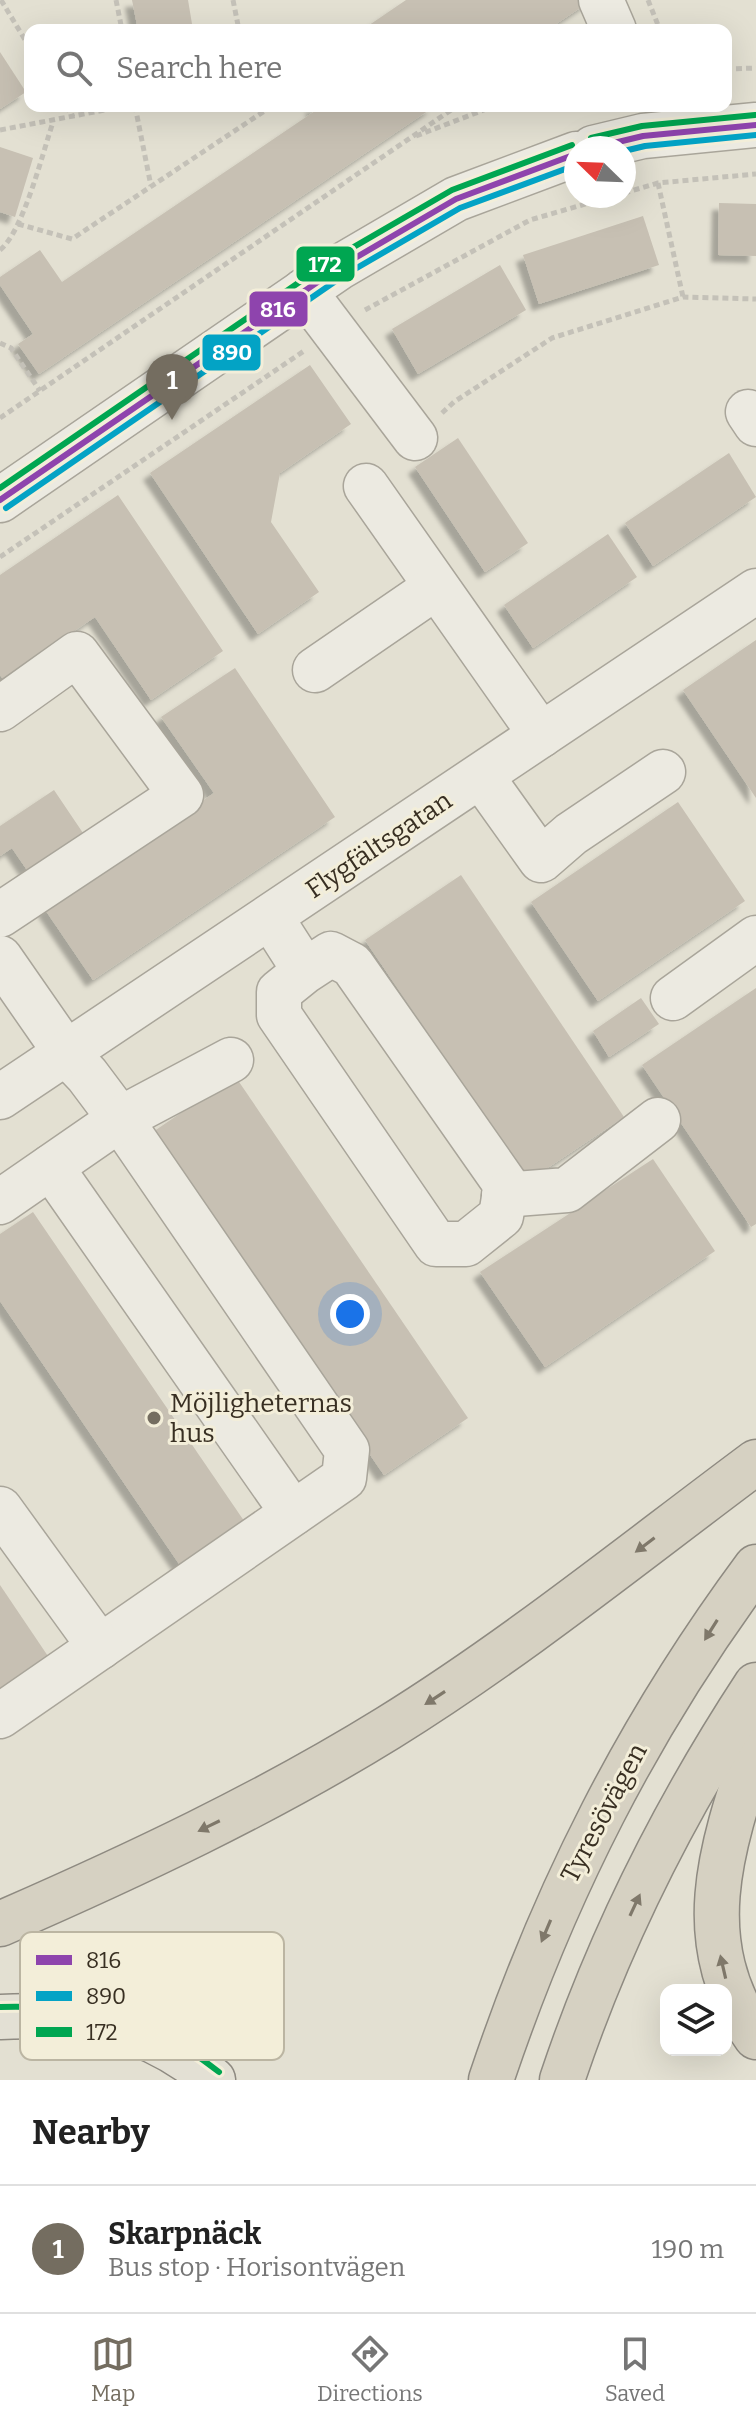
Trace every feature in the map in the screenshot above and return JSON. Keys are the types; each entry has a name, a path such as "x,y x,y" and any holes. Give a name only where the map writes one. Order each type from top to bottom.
{"highway":[{"path":"0,1924 73,1892 297,1782 389,1727 481,1668 756,1462"},
{"name":"Tyresövägen","path":"491,2080 521,1992 559,1900 604,1808 718,1618 756,1567"},
{"path":"562,2080 603,1973 643,1887 720,1740 756,1685"},
{"path":"756,1744 725,1849 717,1899 717,1942 726,1980 742,2016 756,2037"}],"main road":[{"path":"0,2017 20,2017"},
{"path":"189,2060 213,2080"}],"street":[{"path":"601,0 611,24"},
{"path":"614,136 640,121 756,125"},
{"path":"0,500 338,268 456,199 564,158"},
{"path":"304,291 415,438"},
{"path":"366,486 541,735"},
{"path":"315,670 436,587"},
{"name":"Flygfältsgatan","path":"0,1097 756,591"},
{"path":"0,709 77,654 181,795 0,915"},
{"path":"481,776 541,860 571,834 663,772"},
{"path":"271,918 305,971"},
{"path":"673,998 756,938"},
{"path":"331,954 352,965 506,1185 504,1195 501,1216 466,1244 436,1244 279,1015 279,992 331,954"},
{"path":"0,958 66,1053 120,1119 347,1450 344,1478 0,1716"},
{"path":"0,1202 120,1119 231,1060"},
{"path":"504,1195 567,1190 658,1120"},
{"path":"51,1167 293,1513"},
{"path":"0,1509 100,1647"}],"path":[{"path":"1,0 24,38"},
{"path":"116,0 121,24"},
{"path":"233,0 238,24"},
{"path":"648,0 658,24"},
{"path":"732,69 756,68"},
{"path":"70,112 73,117"},
{"path":"0,130 97,112"},
{"path":"136,112 151,186"},
{"path":"18,224 72,239 263,112"},
{"path":"0,418 448,112"},
{"path":"408,140 479,112"},
{"path":"0,250 18,224 53,122"},
{"path":"636,189 658,183 756,174"},
{"path":"658,183 683,297"},
{"path":"0,557 379,300 530,220 570,208"},
{"path":"415,438 454,402 552,338 683,297 756,299"},
{"path":"0,343 11,348 40,391"}],"building":[{"path":"132,0 188,0 192,24 137,24"},
{"path":"406,0 592,0 556,24 371,24"},
{"path":"0,52 24,93 0,109"},
{"path":"314,112 426,112 39,374 18,344 33,334 0,285 0,277 40,250 62,282"},
{"path":"0,147 33,158 15,217 0,212"},
{"path":"719,203 756,204 756,256 718,255"},
{"path":"643,216 659,265 539,304 523,255"},
{"path":"500,265 526,310 418,374 392,329"},
{"path":"310,365 351,424 280,473 271,522 319,592 258,634 150,473"},
{"path":"458,438 528,543 485,572 415,467"},
{"path":"729,453 756,497 653,566 625,523"},
{"path":"118,495 223,651 151,700 95,617 3,679 0,675 0,575"},
{"path":"608,534 637,577 533,648 504,605"},
{"path":"756,640 756,798 683,690"},
{"path":"235,668 335,817 93,980 44,908 214,793 161,717"},
{"path":"54,790 83,833 27,870 12,848 0,856 0,826"},
{"path":"678,802 745,901 598,1001 531,902"},
{"path":"461,875 624,1117 528,1181 365,940"},
{"path":"756,988 756,1224 751,1227 642,1065"},
{"path":"641,998 659,1024 609,1057 593,1031"},
{"path":"235,1076 468,1418 384,1475 150,1134"},
{"path":"653,1159 715,1251 545,1367 480,1272"},
{"path":"33,1212 253,1534 188,1577 0,1301 0,1234"},
{"path":"0,1585 56,1668 0,1706"}],"transit line":[{"name":"172","path":"600,136 642,126 755,115"},
{"name":"816","path":"636,138 756,125"},
{"name":"890","path":"636,148 756,135"},
{"name":"172","path":"0,488 333,259 452,190 564,148"},
{"name":"816","path":"0,500 338,268 456,199 564,158"},
{"name":"890","path":"6,508 343,276 460,208 564,169"},
{"name":"172","path":"0,2007 20,2007"},
{"name":"172","path":"203,2060 219,2072"}],"place":[{"name":"Skarpnäck","path":"172,420"},
{"name":"Möjligheternas hus","path":"154,1418"}]}
